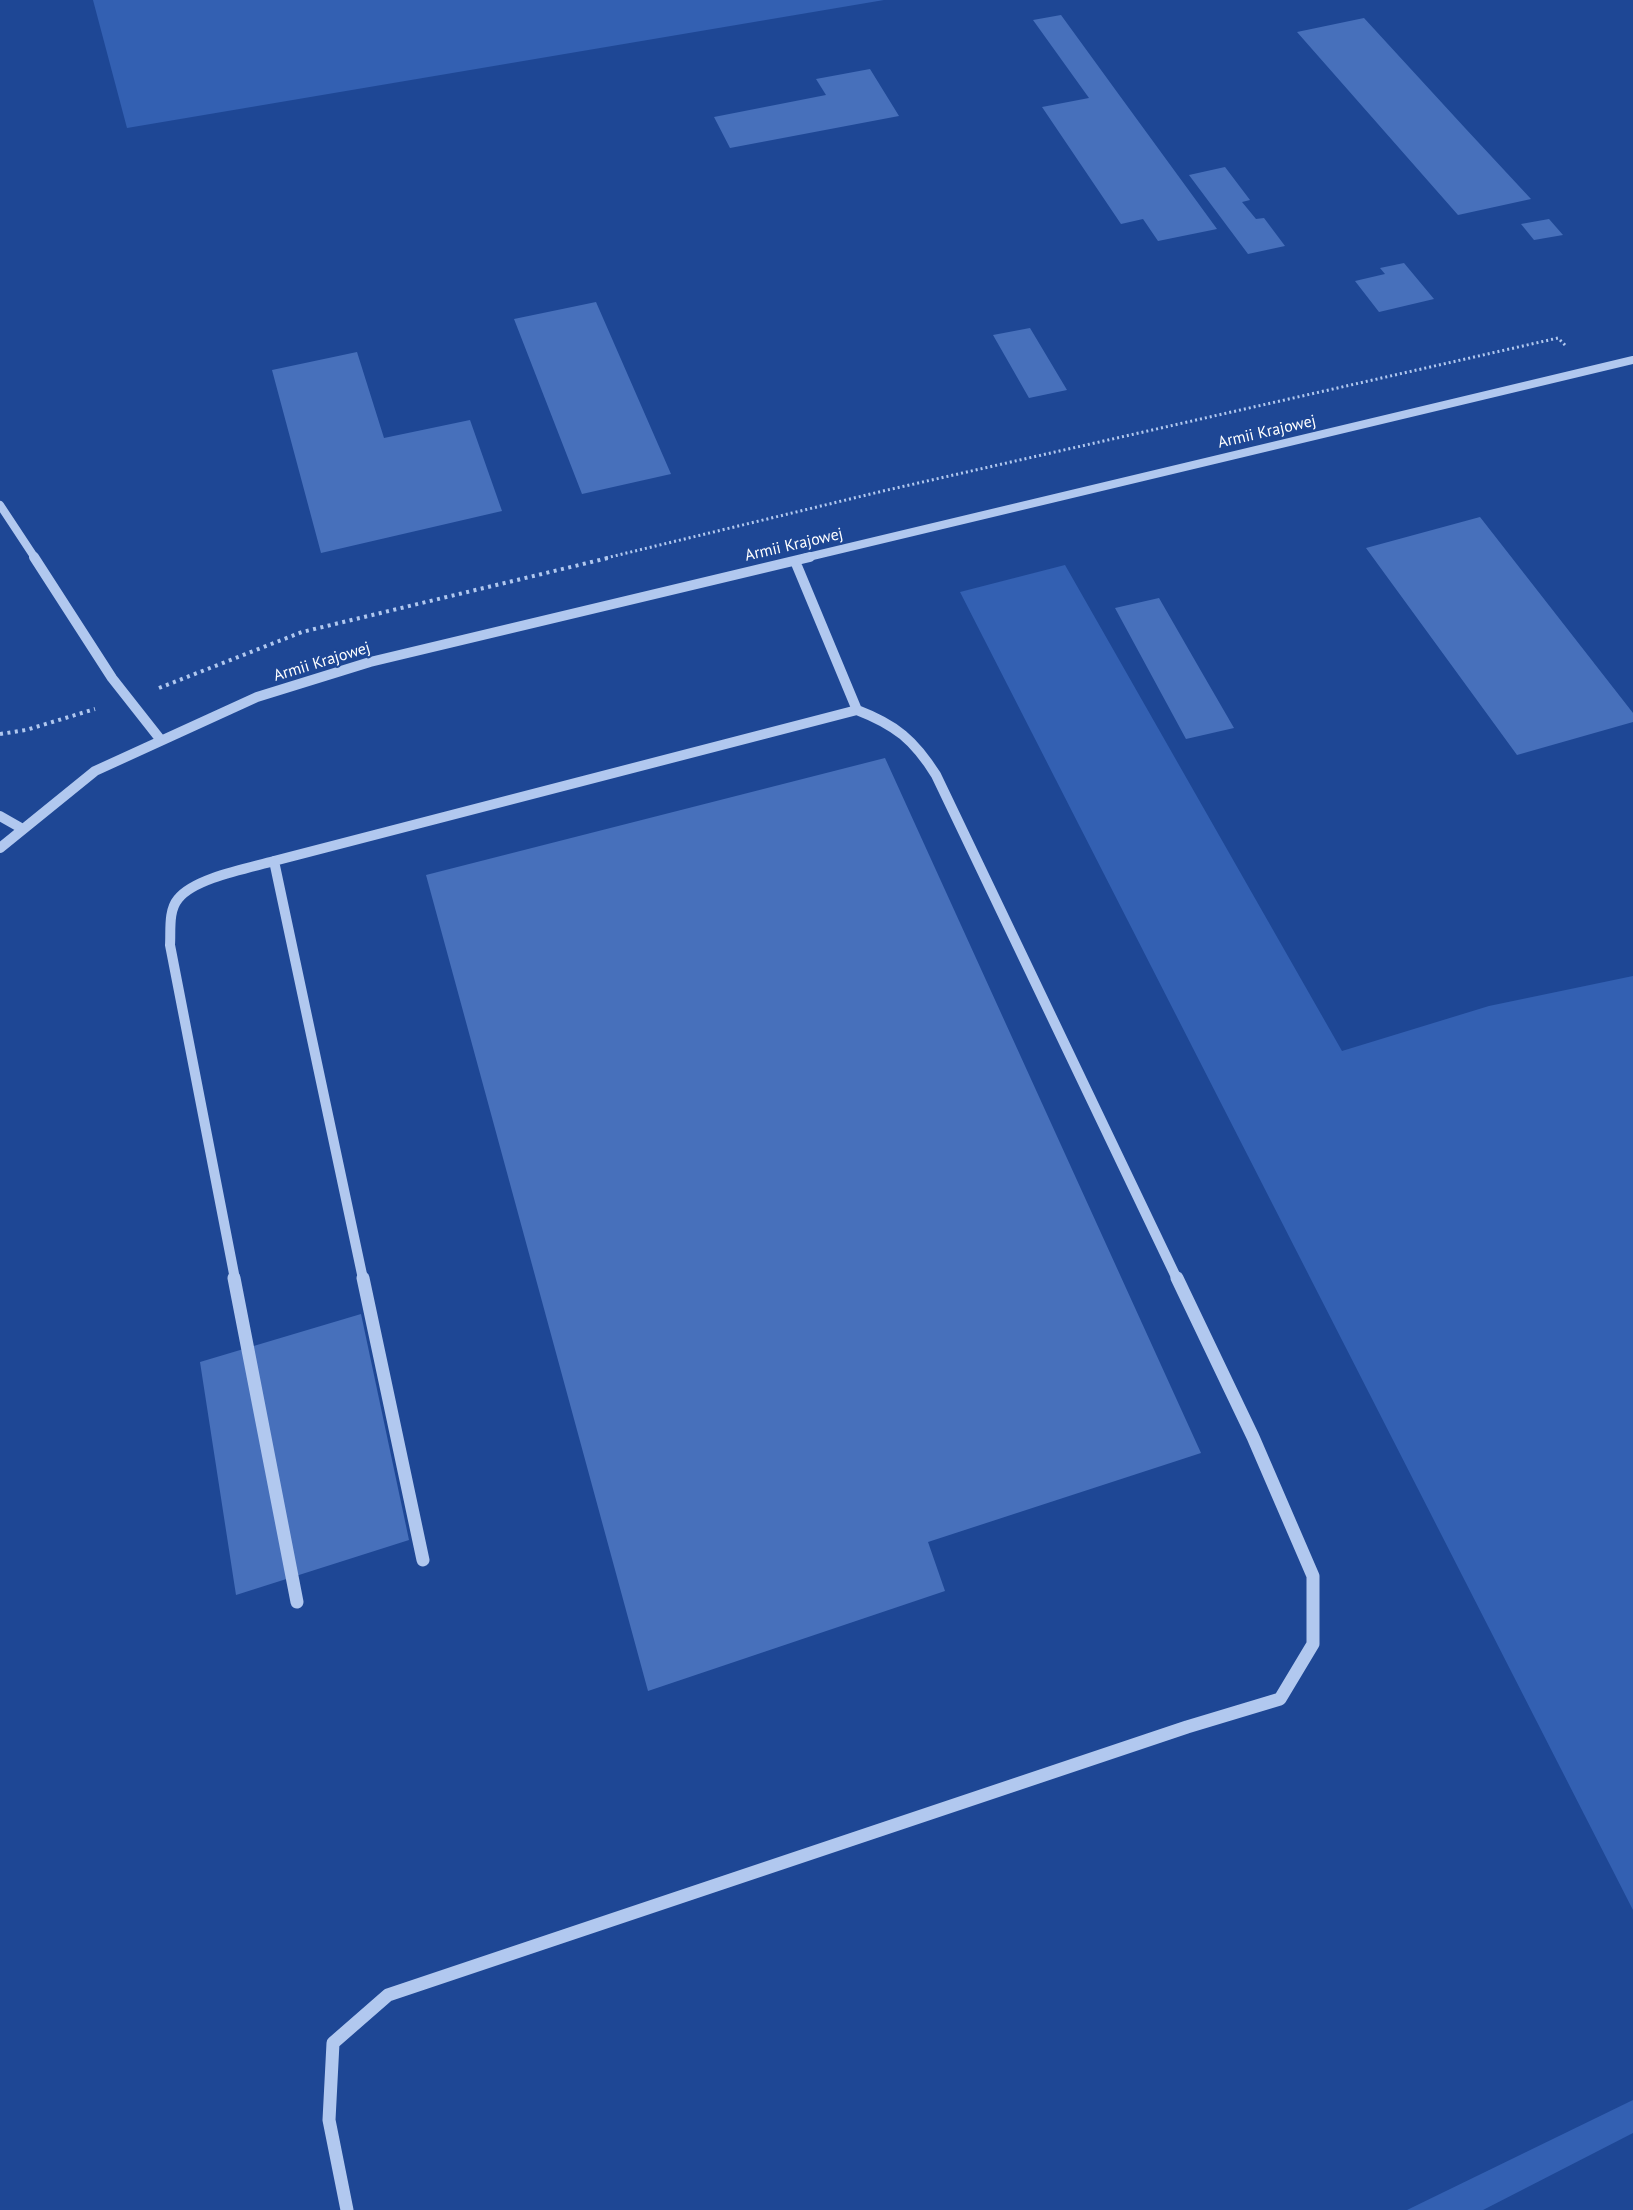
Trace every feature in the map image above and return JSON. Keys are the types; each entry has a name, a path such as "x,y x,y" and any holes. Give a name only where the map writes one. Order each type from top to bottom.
{"street":[{"name":"Armii Krajowej","path":"0,848 21,828 95,771 160,739 257,697 370,662 1633,360"},
{"path":"0,505 128,700 160,739"},
{"path":"795,561 856,710"},
{"path":"297,1602 170,945 171,915 179,898 213,879 274,861 856,710 891,722 918,746 936,775 1271,1479 1313,1576 1313,1644 1280,1699 1187,1727 387,1995 333,2043 329,2120 346,2210"},
{"path":"0,816 21,828"},
{"path":"274,861 423,1560"}],"path":[{"path":"0,734 26,730 128,700 302,632 883,491 1558,338"}],"shaded area":[{"path":"93,0 884,0 127,128"},
{"path":"1065,565 1342,1051 1489,1006 1633,976 1633,1910 960,592"},
{"path":"1633,2100 1633,2133 1483,2210 1407,2210"}],"building":[{"path":"1061,15 1217,229 1158,241 1143,219 1121,224 1042,107 1089,98 1033,20"},
{"path":"1364,18 1531,199 1458,215 1297,32"},
{"path":"870,69 899,116 730,148 714,117 826,95 816,79"},
{"path":"1225,167 1250,200 1242,202 1256,219 1264,218 1285,246 1248,254 1189,175"},
{"path":"1549,219 1563,235 1534,240 1521,224"},
{"path":"1404,263 1434,299 1379,312 1355,281 1385,274 1380,268"},
{"path":"596,302 671,474 582,494 514,319"},
{"path":"1030,328 1067,390 1029,398 993,335"},
{"path":"357,352 384,438 470,420 502,511 321,553 272,370"},
{"path":"1480,517 1633,713 1633,722 1517,755 1366,548"},
{"path":"1159,598 1234,728 1186,739 1115,608"},
{"path":"885,758 1201,1453 928,1542 945,1591 648,1691 426,875"},
{"path":"361,1314 409,1540 236,1595 200,1362"}]}
